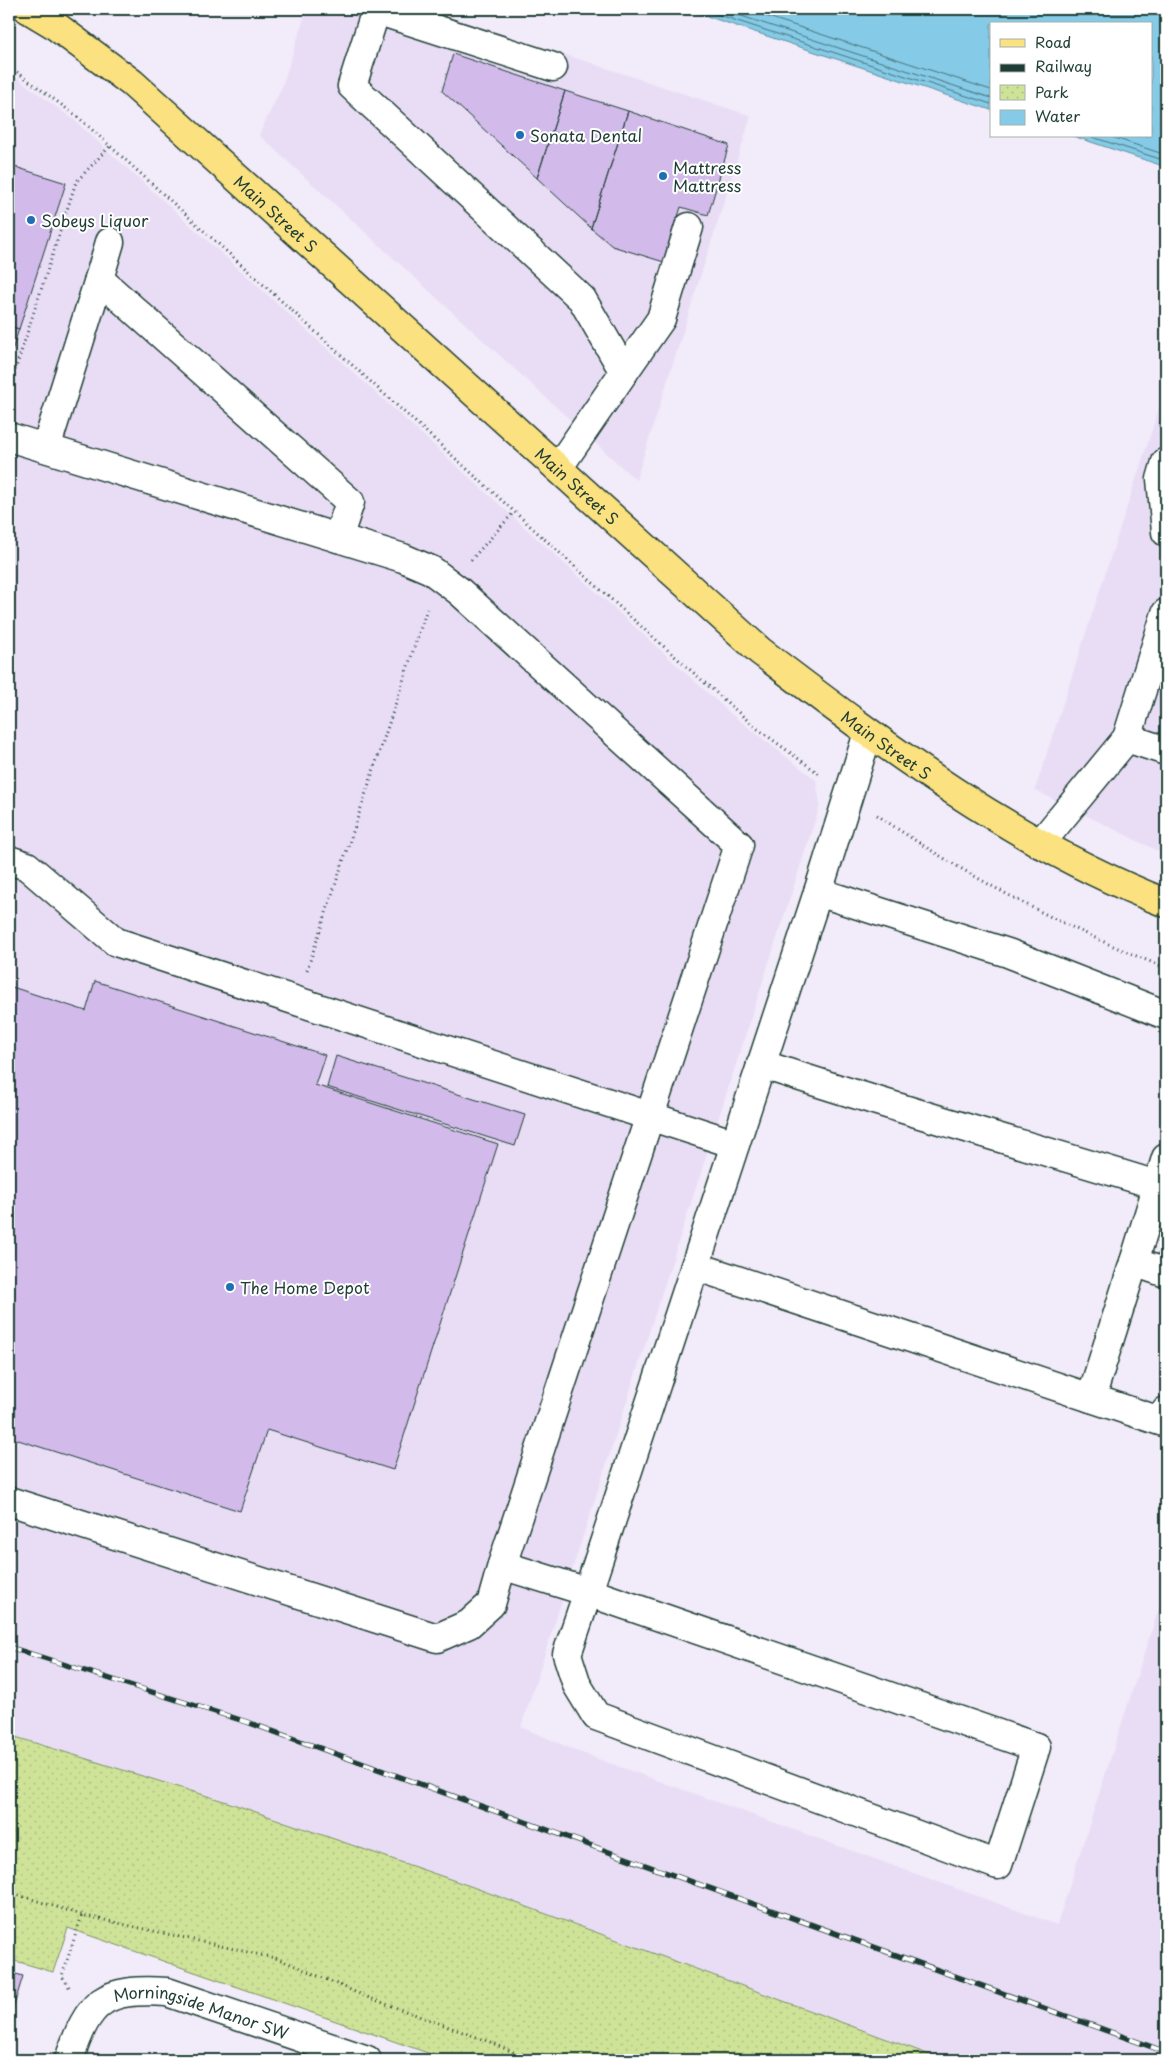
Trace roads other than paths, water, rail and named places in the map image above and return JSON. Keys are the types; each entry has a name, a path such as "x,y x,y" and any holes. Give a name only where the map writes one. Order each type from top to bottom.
{"main road":[{"name":"Main Street S","path":"28,9 53,24 132,83 760,651 868,733 992,815 1040,844 1140,893 1166,903"}],"street":[{"path":"552,67 376,10 352,86 582,298 624,372"},
{"path":"558,468 661,318 689,227"},
{"path":"46,448 110,242"},
{"path":"99,279 350,502 338,538"},
{"path":"9,437 403,558 431,570 449,584 739,845 502,1565 491,1604 469,1624 437,1638 9,1502"},
{"path":"1166,462 1161,479 1166,532"},
{"path":"1040,844 1127,738 1166,613"},
{"path":"502,1565 588,1592 1036,1747 998,1865 596,1716 577,1685 567,1654 588,1592 761,1064 850,796 868,733"},
{"path":"1127,738 1166,751"},
{"path":"9,860 27,866 116,942 735,1144"},
{"path":"818,892 1008,953 1166,1015"},
{"path":"761,1064 847,1093 1162,1186"},
{"path":"1090,1398 1134,1262 1162,1186 1166,1158"},
{"path":"1134,1262 1166,1273"},
{"path":"695,1266 1163,1422 1166,1411"},
{"name":"Morningside Manor SW","path":"69,2060 86,2017 106,1998 136,1990 167,1992 354,2058"}],"water":[{"path":"685,9 1158,9 1166,11 1166,167 1079,138 1152,138 1152,22 990,22 990,110"}],"railway":[{"path":"9,1647 247,1722 1166,2052"}],"place":[{"name":"Sonata Dental","path":"520,135"},
{"name":"Mattress Mattress","path":"663,176"},
{"name":"Sobeys Liquor","path":"31,220"},
{"name":"The Home Depot","path":"230,1287"}]}
